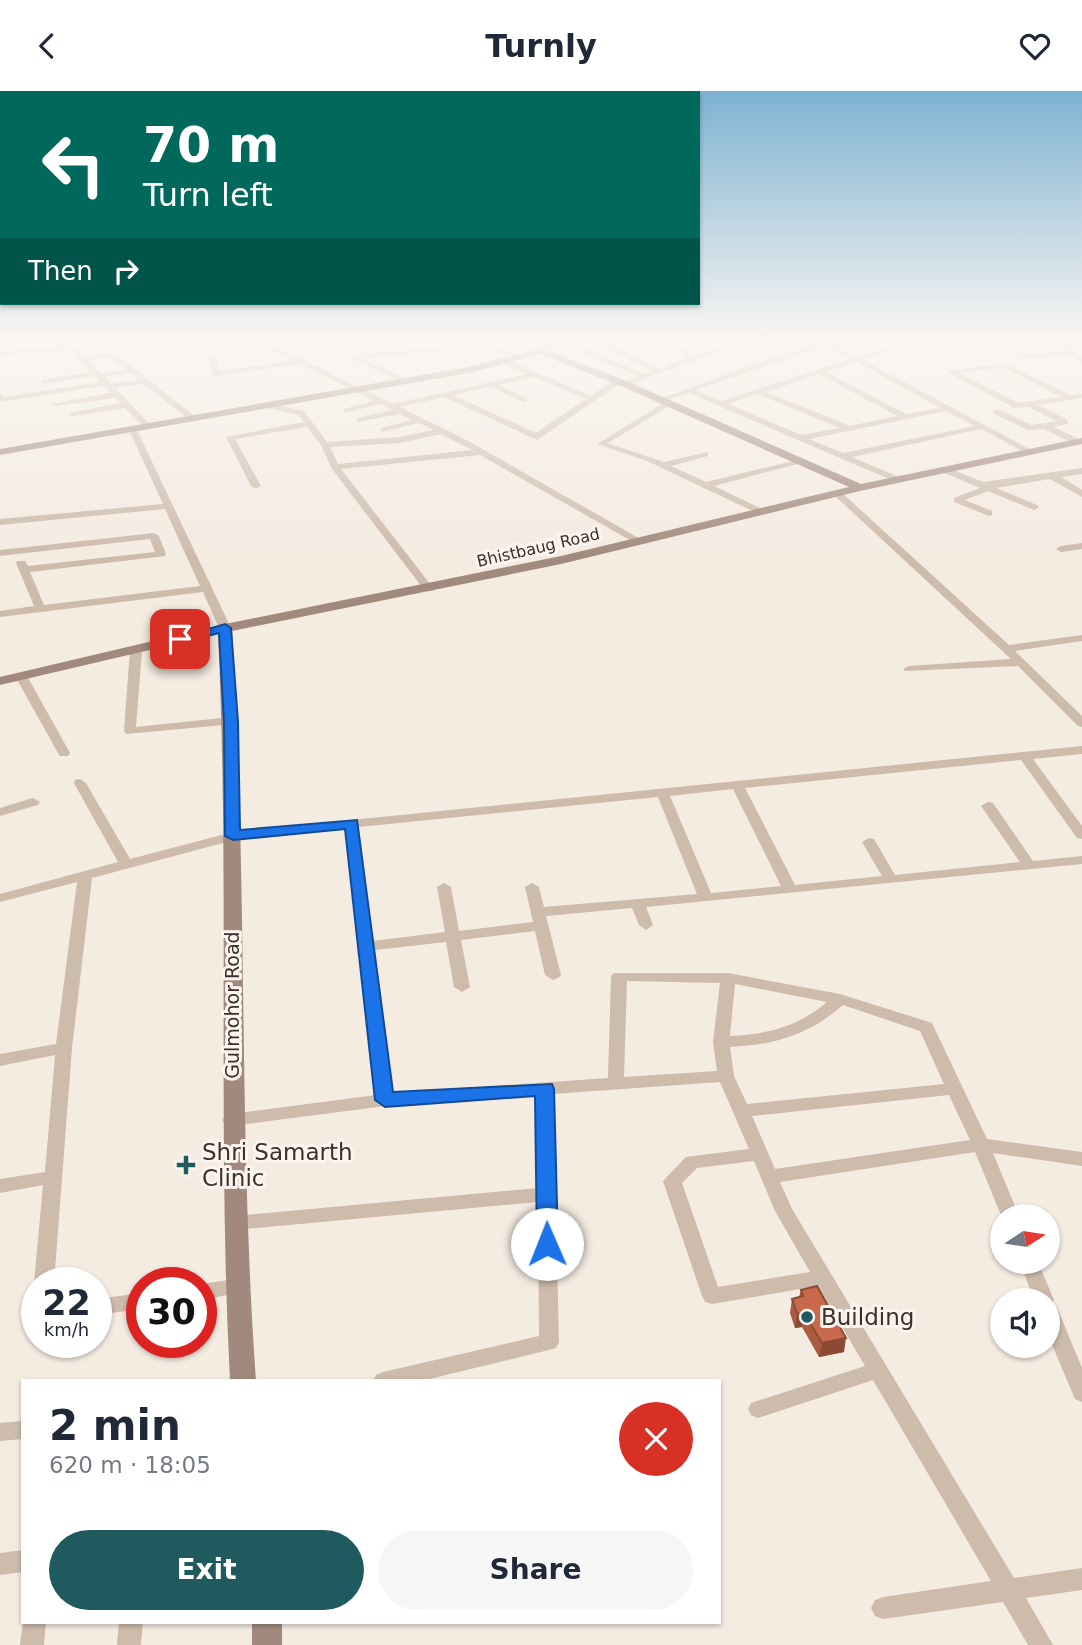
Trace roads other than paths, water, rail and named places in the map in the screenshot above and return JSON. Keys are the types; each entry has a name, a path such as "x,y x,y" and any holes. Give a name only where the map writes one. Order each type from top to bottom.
{"street":[{"path":"135,414 148,427"},
{"path":"187,414 194,419"},
{"path":"0,452 223,414"},
{"path":"300,414 325,445 335,467 429,589"},
{"path":"360,420 381,414"},
{"path":"406,414 481,452 639,541"},
{"path":"485,414 537,437 571,414"},
{"path":"648,414 601,444 663,465 761,512"},
{"path":"692,414 860,488"},
{"path":"742,414 896,479"},
{"path":"813,414 849,428"},
{"path":"898,414 905,417"},
{"path":"800,438 923,414"},
{"path":"955,414 1027,450"},
{"path":"1000,414 1031,428 1065,422 1048,414"},
{"path":"384,430 420,420"},
{"path":"256,486 230,437 309,424"},
{"path":"1045,426 1080,441"},
{"path":"842,457 980,427"},
{"path":"134,430 225,628"},
{"path":"325,445 400,440 442,431"},
{"name":"Bhistbaug Road","path":"0,681 225,628 429,589 896,479 1080,441"},
{"path":"335,467 481,452"},
{"path":"663,465 705,454"},
{"path":"706,485 801,462"},
{"path":"943,469 1034,507"},
{"path":"989,513 957,501 989,486 1081,472"},
{"path":"1052,476 1082,494"},
{"path":"838,494 1082,723"},
{"path":"0,522 169,506"},
{"path":"0,553 154,536 161,554 24,570"},
{"path":"1061,549 1082,546"},
{"path":"16,551 41,610"},
{"path":"0,614 206,589"},
{"name":"Gulmohor Road","path":"225,628 231,722 233,836 231,1120 236,1287 243,1379"},
{"path":"1006,649 1082,638"},
{"path":"136,650 130,731 231,722"},
{"path":"909,669 1020,662"},
{"path":"21,676 64,753"},
{"path":"0,898 233,836 1082,750"},
{"path":"1025,756 1082,835"},
{"path":"80,783 126,865"},
{"path":"737,784 790,890"},
{"path":"662,791 706,897"},
{"path":"0,812 33,802"},
{"path":"988,806 1029,866"},
{"path":"352,824 385,1100"},
{"path":"869,842 891,880"},
{"path":"366,946 452,935 638,903 1082,860"},
{"path":"45,1267 64,1048 85,877"},
{"path":"444,887 462,987"},
{"path":"533,887 553,975"},
{"path":"638,903 646,925"},
{"path":"616,1084 619,977 728,978 840,999 926,1027 1005,1204"},
{"path":"728,978 721,1042 726,1076 769,1177 785,1211 1041,1645"},
{"path":"721,1042 785,1037 820,1018 840,999"},
{"path":"0,1060 64,1048"},
{"path":"231,1120 385,1100 726,1076"},
{"path":"392,1379 549,1342 545,1089"},
{"path":"741,1111 955,1089"},
{"path":"769,1177 981,1145 1082,1159"},
{"path":"760,1154 692,1162 672,1181 712,1296 824,1277"},
{"path":"0,1186 53,1177"},
{"path":"234,1223 547,1194"},
{"path":"217,1290 236,1287"},
{"path":"1060,1339 1082,1393"},
{"path":"758,1409 878,1370"},
{"path":"0,1432 21,1430"},
{"path":"0,1564 21,1561"},
{"path":"883,1608 1082,1579"},
{"path":"32,1645 34,1624"},
{"path":"130,1645 131,1624"},
{"path":"267,1624 267,1645"}],"place":[{"name":"Shri Samarth Clinic","path":"186,1165"},
{"name":"Building","path":"807,1317"}]}
